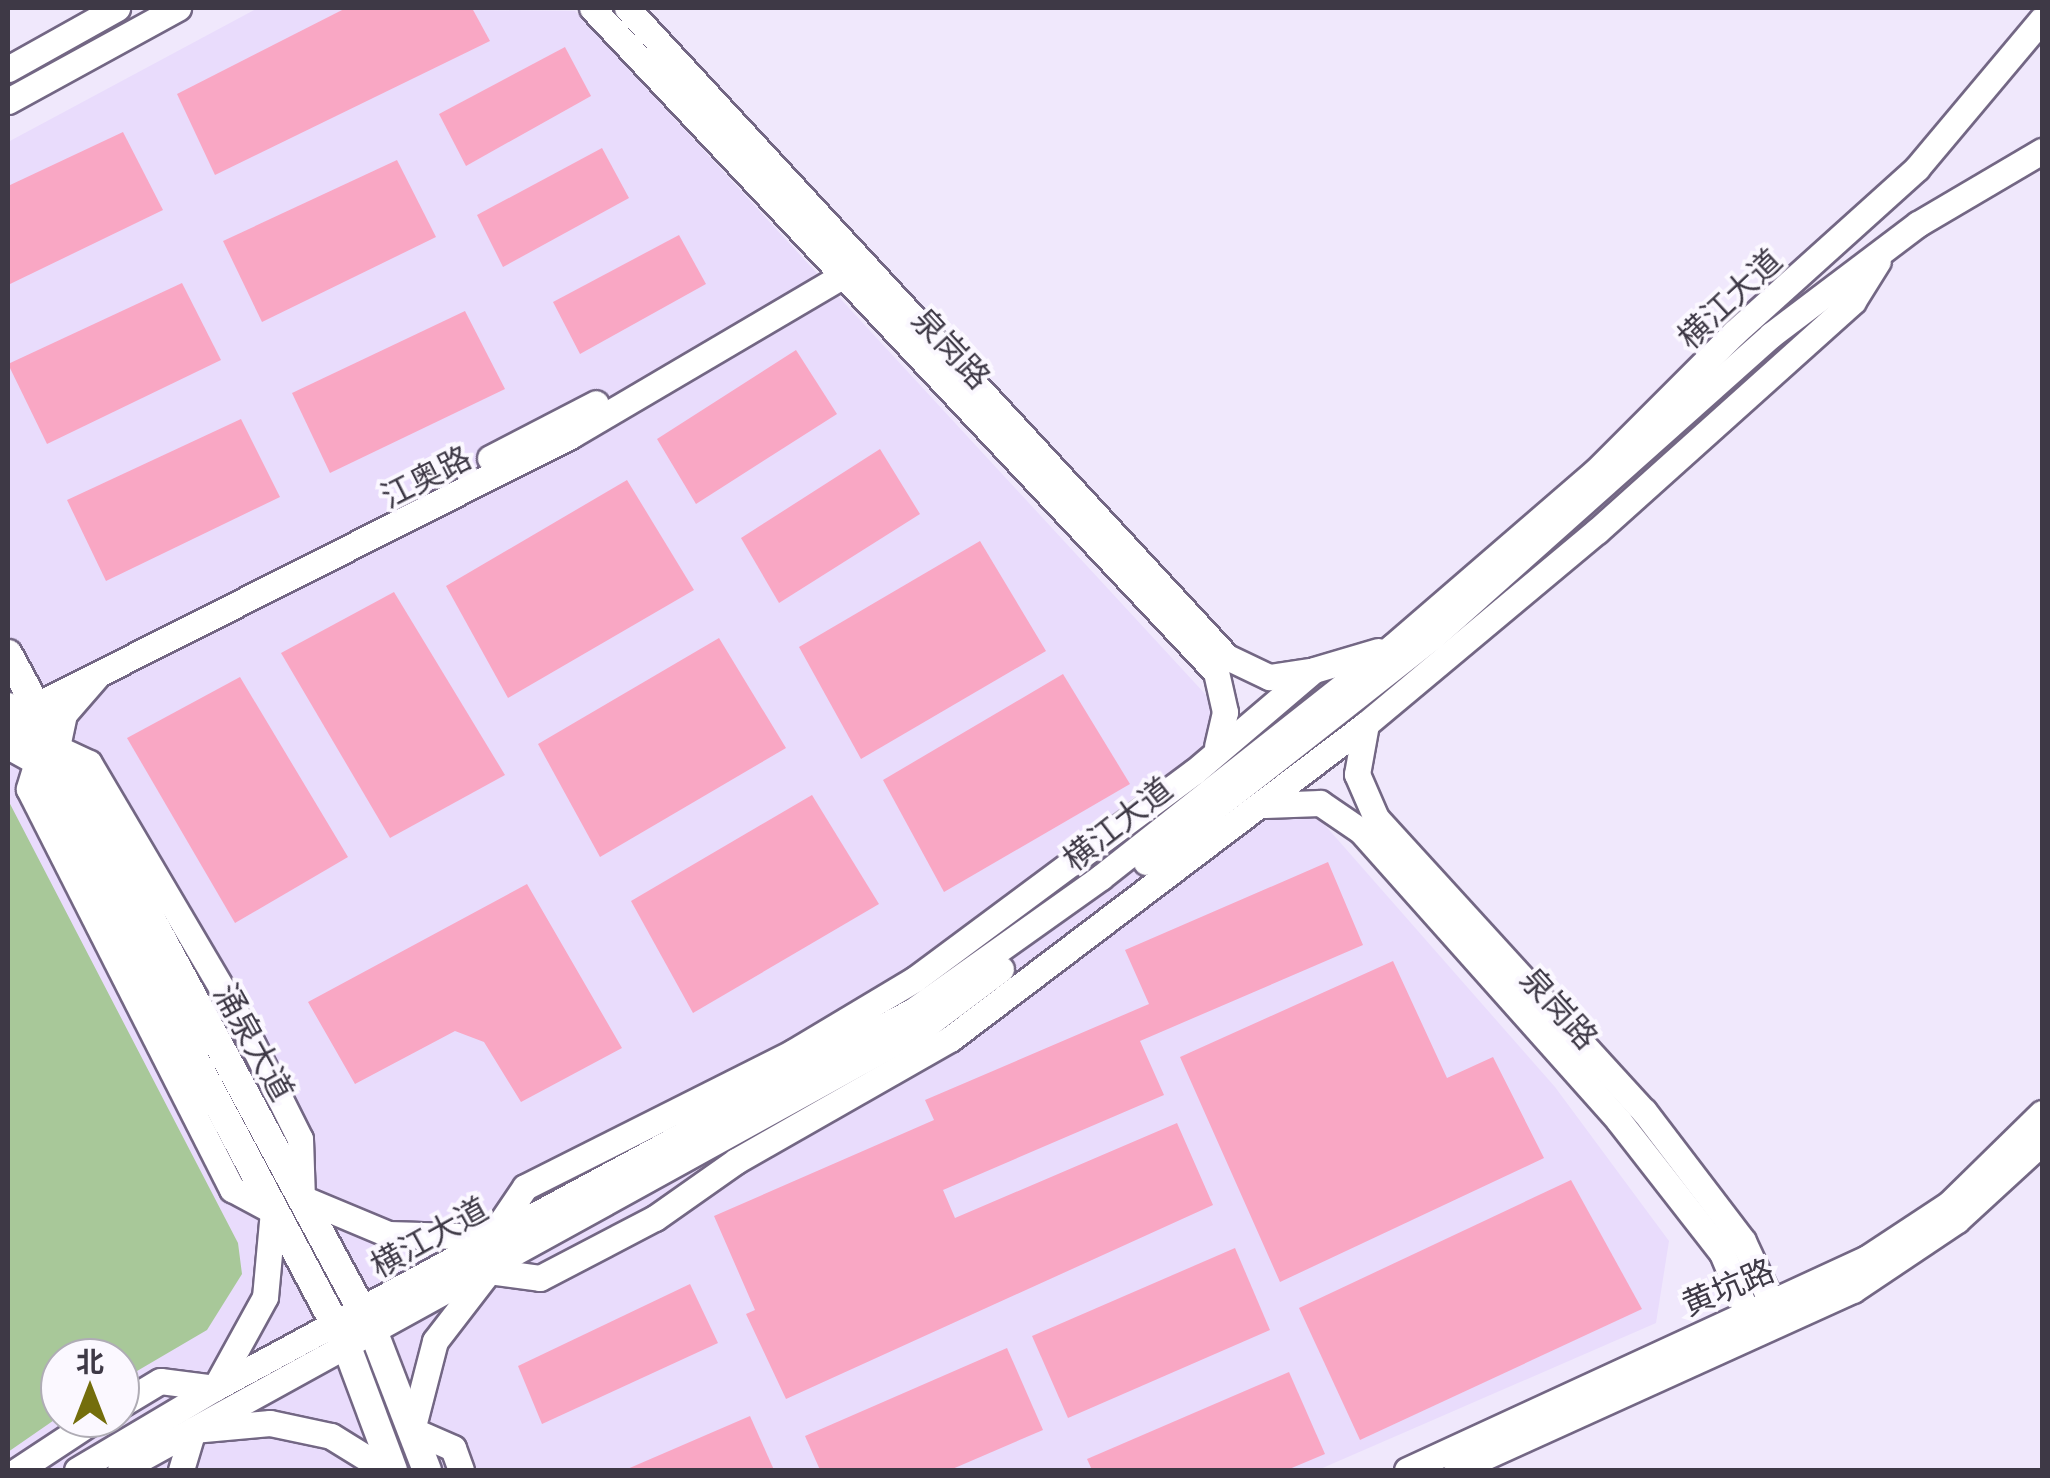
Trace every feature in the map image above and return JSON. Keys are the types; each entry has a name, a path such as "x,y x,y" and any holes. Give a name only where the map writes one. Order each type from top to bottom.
{"main road":[{"name":"涌泉大道","path":"8,654 17,708 48,755 302,1198 368,1321 427,1470"},
{"name":"涌泉大道","path":"48,755 273,1211 341,1335 389,1470"}],"street":[{"path":"8,69 117,8"},
{"path":"8,101 178,8"},
{"name":"泉岗路","path":"592,8 846,265 1220,663 1269,677 1314,670"},
{"name":"泉岗路","path":"627,8 846,265"},
{"name":"横江大道","path":"78,1470 215,1388 489,1271 926,1026 1200,809 1595,472 1734,333 1918,168 2042,18"},
{"name":"横江大道","path":"368,1321 492,1236 914,1010 1200,809 1396,682 1771,336 1885,250 2042,151"},
{"name":"江奥路","path":"17,708 96,677 572,436 846,265"},
{"name":"江奥路","path":"17,708 846,265"},
{"path":"1216,746 1314,670 1392,646"},
{"path":"1220,663 1225,712 1200,809 1260,806 1366,724 1396,682"},
{"path":"8,746 48,755 64,714 96,677"},
{"name":"泉岗路","path":"1366,724 1358,774 1368,825 1620,1121 1722,1253 1751,1322"},
{"name":"泉岗路","path":"1260,806 1283,799 1320,802 1368,825 1644,1112 1744,1241 1776,1311"},
{"name":"黄坑路","path":"1776,1311 1867,1258 1948,1204 2042,1112"},
{"name":"黄坑路","path":"1407,1470 1776,1311 1896,1264 2042,1142"},
{"path":"302,1198 388,1234 492,1236"},
{"path":"140,1393 160,1381 215,1388 265,1297 273,1211"},
{"path":"461,1470 453,1448 412,1430 434,1342 489,1271"},
{"name":"黄坑路","path":"1456,1470 1751,1322"},
{"name":"横江大道","path":"120,1470 193,1430 341,1335"},
{"path":"181,1470 193,1430 302,1427 331,1436 389,1470"},
{"path":"18,1470 67,1438"}],"shaded area":[{"path":"258,8 575,11 1302,799 1555,1087 1669,1241 1656,1323 1318,1470 8,1470 8,142"}],"green space":[{"path":"8,800 238,1243 242,1274 207,1330 140,1369 140,1338 40,1338 40,1430 8,1452"}],"building":[{"path":"346,8 472,8 490,41 215,175 177,94"},
{"path":"565,47 591,96 466,166 439,114"},
{"path":"123,132 163,210 8,285 8,186"},
{"path":"602,148 629,198 503,267 477,215"},
{"path":"397,160 436,237 262,322 223,241"},
{"path":"679,235 706,284 580,354 553,302"},
{"path":"182,283 221,360 47,444 8,364"},
{"path":"465,311 505,389 330,473 292,393"},
{"path":"796,350 837,414 696,504 657,439"},
{"path":"241,419 280,497 106,581 67,500"},
{"path":"880,449 920,514 779,603 741,538"},
{"path":"627,480 694,590 508,698 446,586"},
{"path":"980,541 1046,651 861,759 799,647"},
{"path":"394,592 505,775 390,838 281,653"},
{"path":"719,638 786,748 600,857 538,744"},
{"path":"1063,674 1130,784 944,892 883,780"},
{"path":"240,677 348,857 235,923 127,738"},
{"path":"812,795 879,904 693,1013 631,901"},
{"path":"1328,862 1363,945 1140,1041 1164,1095 943,1190 955,1218 1177,1123 1213,1205 786,1399 746,1314 755,1310 714,1216 934,1120 925,1100 1149,1004 1125,950"},
{"path":"527,884 622,1048 521,1102 484,1042 455,1031 355,1084 308,1002"},
{"path":"1393,961 1447,1078 1493,1057 1544,1158 1280,1282 1180,1057"},
{"path":"1571,1180 1642,1309 1360,1440 1299,1308"},
{"path":"1235,1248 1270,1330 1068,1418 1032,1336"},
{"path":"690,1284 718,1343 542,1424 518,1366"},
{"path":"1007,1348 1043,1430 950,1470 820,1470 805,1436"},
{"path":"1289,1372 1325,1454 1287,1470 1092,1470 1087,1459"},
{"path":"750,1416 774,1470 625,1470"}]}
